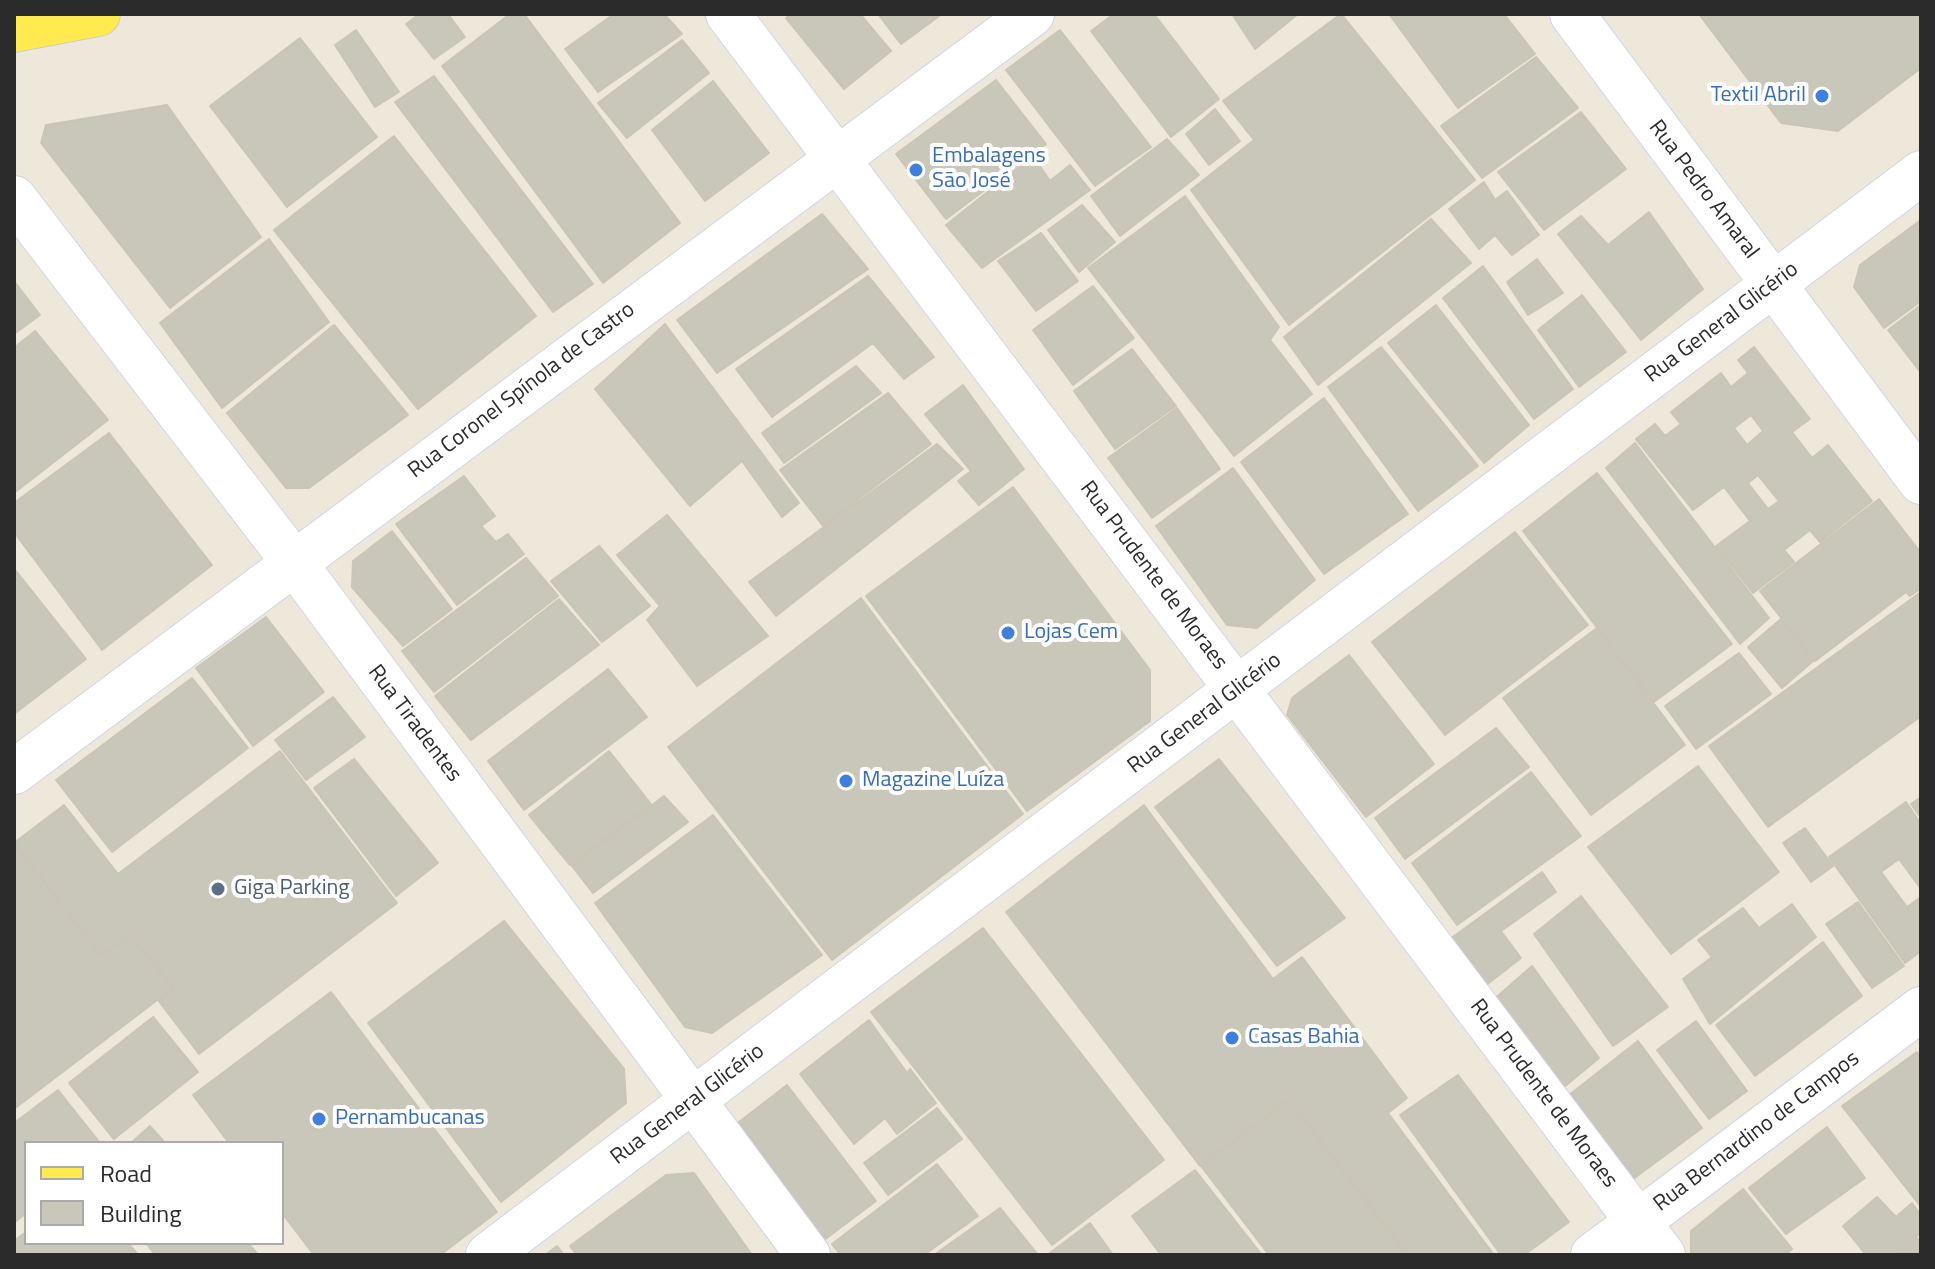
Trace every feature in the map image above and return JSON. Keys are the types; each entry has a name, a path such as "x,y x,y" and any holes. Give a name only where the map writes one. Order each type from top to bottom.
{"main road":[{"path":"14,30 98,14"}],"street":[{"name":"Rua Prudente de Moraes","path":"728,14 1650,1238"},
{"name":"Rua Coronel Spínola de Castro","path":"14,772 293,561 1032,14"},
{"name":"Rua Pedro Amaral","path":"1576,17 1921,482"},
{"name":"Rua General Glicério","path":"488,1255 1921,173"},
{"name":"Rua Tiradentes","path":"14,198 293,561 808,1255"},
{"name":"Rua Bernardino de Campos","path":"1593,1255 1650,1238 1921,1009"}],"building":[{"path":"419,14 448,14 465,37 434,59 406,24"},
{"path":"510,14 524,14 680,223 603,283 442,66"},
{"path":"614,14 664,14 682,34 598,92 565,49"},
{"path":"791,14 860,14 891,51 844,89 786,18"},
{"path":"878,14 942,14 901,44"},
{"path":"1114,14 1154,14 1219,99 1171,137 1091,31"},
{"path":"1232,14 1298,14 1255,49"},
{"path":"1341,14 1475,180 1289,325 1191,190 1254,140 1223,101"},
{"path":"1389,14 1504,14 1535,54 1458,108"},
{"name":"Textil Abril","path":"1699,14 1921,14 1921,68 1838,131 1781,123"},
{"path":"356,30 399,92 375,107 335,45"},
{"path":"1060,30 1151,147 1095,186 1006,70"},
{"path":"300,38 377,137 287,207 210,106"},
{"path":"682,40 709,73 627,138 598,103"},
{"path":"1536,57 1578,108 1482,178 1441,126"},
{"path":"434,76 593,284 553,312 395,102"},
{"path":"996,80 1046,144 946,219 896,154"},
{"path":"713,81 769,153 705,201 652,130"},
{"path":"167,105 261,237 170,308 41,143 46,125"},
{"path":"1215,109 1240,141 1209,165 1186,134"},
{"path":"1581,112 1626,169 1544,230 1498,172"},
{"path":"394,136 536,316 418,409 274,230"},
{"path":"1167,139 1199,175 1120,236 1091,196"},
{"path":"1033,156 1050,181 1070,165 1090,190 982,268 946,225"},
{"path":"1484,182 1495,200 1507,191 1539,235 1512,255 1495,235 1479,249 1449,209"},
{"path":"1185,196 1279,327 1270,340 1312,394 1234,456 1088,268"},
{"path":"1082,205 1115,242 1079,272 1048,230"},
{"path":"1649,212 1703,289 1641,340 1558,234 1581,216 1608,245"},
{"path":"822,214 868,269 717,373 677,320"},
{"path":"1431,219 1471,263 1318,385 1284,337"},
{"path":"1921,220 1921,301 1884,328 1854,287 1860,265"},
{"path":"1041,233 1078,281 1036,311 998,261"},
{"path":"269,239 329,322 222,408 160,323"},
{"path":"1537,259 1563,293 1528,315 1507,282"},
{"path":"1483,266 1573,389 1534,419 1443,298"},
{"path":"868,276 934,357 904,379 873,343 772,417 736,369"},
{"path":"14,281 40,315 14,334"},
{"path":"1093,286 1134,338 1073,385 1033,330"},
{"path":"1582,295 1626,352 1579,387 1538,330"},
{"path":"1436,305 1529,425 1484,463 1388,343"},
{"path":"1921,305 1921,373 1888,330"},
{"path":"665,324 799,503 782,517 742,461 690,506 595,389"},
{"path":"334,325 408,415 309,488 286,488 227,413"},
{"path":"35,331 108,420 14,493 14,348"},
{"path":"1381,347 1478,466 1418,511 1328,387"},
{"path":"1754,347 1810,419 1792,432 1812,458 1828,445 1872,501 1820,542 1810,530 1784,550 1794,562 1753,593 1716,546 1750,521 1724,487 1693,510 1636,439 1655,424 1665,436 1681,424 1671,412 1721,373 1731,387 1748,373 1738,360","holes":["1751,415 1763,431 1747,445 1734,428","1758,475 1779,501 1768,509 1748,483"]},
{"path":"1132,349 1176,406 1115,449 1074,391"},
{"path":"856,366 881,393 784,463 762,433"},
{"path":"963,385 1024,469 979,505 958,481 971,471 925,414"},
{"path":"888,393 931,444 823,526 780,470"},
{"path":"1324,398 1408,514 1324,574 1241,462"},
{"path":"1177,408 1220,469 1152,518 1108,458"},
{"path":"109,433 212,565 102,650 14,532 14,503"},
{"path":"1635,443 1769,618 1740,644 1606,468"},
{"path":"937,444 963,469 776,616 749,582"},
{"path":"1233,468 1315,580 1257,628 1227,625 1156,526"},
{"path":"1597,473 1732,644 1654,702 1523,531"},
{"path":"464,476 495,516 481,526 496,542 508,534 524,554 457,605 396,524"},
{"name":"Lojas Cem","path":"1013,487 1150,670 1150,721 1027,811 866,596"},
{"path":"1879,499 1921,553 1921,588 1910,596 1906,592 1815,661 1760,591"},
{"path":"667,515 768,636 697,686 647,620 660,606 617,555"},
{"path":"392,531 452,609 403,646 352,587 353,561"},
{"path":"1515,532 1588,625 1445,735 1372,642"},
{"path":"599,546 650,606 602,642 551,581"},
{"path":"526,558 558,596 434,692 402,651"},
{"path":"16,571 86,659 14,714 14,573"},
{"path":"1921,592 1921,716 1768,827 1709,746"},
{"name":"Magazine Luíza","path":"861,598 1023,814 832,960 668,747"},
{"path":"559,599 599,645 471,740 435,696"},
{"path":"266,617 324,692 253,746 196,668"},
{"path":"1781,619 1813,661 1782,688 1748,647"},
{"path":"1597,628 1685,745 1591,815 1503,698"},
{"path":"1739,653 1771,694 1696,749 1665,706"},
{"path":"1349,655 1434,764 1366,817 1287,715 1292,698"},
{"path":"608,669 647,717 524,810 488,761"},
{"path":"192,678 248,748 112,852 56,780"},
{"path":"333,697 365,737 306,780 275,740"},
{"path":"1496,728 1529,767 1405,859 1375,818"},
{"name":"Giga Parking","path":"280,751 397,903 199,1054 158,1000 173,988 130,934 101,956 14,843 64,805 118,874"},
{"path":"609,751 651,804 570,865 529,815"},
{"path":"354,759 438,863 396,896 314,788"},
{"path":"1219,759 1345,918 1277,966 1155,807"},
{"path":"1698,766 1779,872 1671,954 1588,847"},
{"path":"1531,772 1581,836 1457,925 1412,863"},
{"path":"664,796 688,822 593,893 572,866"},
{"path":"1921,797 1921,818 1911,804"},
{"path":"1906,802 1921,824 1921,889 1899,859 1881,872 1907,907 1921,897 1921,951 1905,963 1829,857"},
{"name":"Casas Bahia","path":"1144,805 1273,979 1302,957 1407,1098 1388,1113 1494,1255 1408,1255 1289,1099 1200,1166 1006,912"},
{"path":"713,815 822,955 712,1033 685,1027 595,903"},
{"path":"1805,828 1833,866 1811,882 1783,843"},
{"path":"14,843 101,956 130,934 173,988 14,1109"},
{"path":"1542,872 1556,892 1501,931 1521,958 1481,989 1446,942"},
{"path":"1581,896 1668,1007 1613,1046 1534,934"},
{"path":"1858,902 1904,966 1872,988 1826,924"},
{"path":"1792,904 1816,937 1710,1024 1683,979 1712,957 1698,940 1743,908 1759,928"},
{"path":"504,921 624,1069 626,1103 501,1202 368,1023"},
{"path":"983,928 1164,1160 1052,1245 871,1012"},
{"path":"1823,942 1862,996 1755,1076 1716,1025"},
{"path":"1532,966 1599,1058 1558,1092 1491,1002"},
{"name":"Pernambucanas","path":"331,992 497,1212 440,1255 314,1255 284,1216 284,1141 228,1141 193,1095"},
{"path":"153,1017 198,1072 114,1139 69,1083"},
{"path":"869,1020 907,1073 910,1069 936,1103 897,1134 885,1118 854,1144 800,1074"},
{"path":"1696,1021 1747,1091 1709,1119 1657,1050"},
{"path":"1638,1041 1702,1128 1629,1182 1564,1099"},
{"path":"1917,1052 1921,1057 1921,1207 1842,1106"},
{"path":"1458,1075 1569,1222 1524,1255 1501,1255 1400,1115"},
{"path":"787,1085 876,1201 824,1240 739,1122"},
{"path":"58,1090 98,1141 24,1141 24,1215 14,1223 14,1123"},
{"path":"1289,1100 1406,1255 1269,1255 1201,1166"},
{"path":"937,1108 962,1139 888,1195 864,1163"},
{"path":"150,1126 163,1141 133,1141"},
{"path":"1827,1127 1865,1178 1786,1234 1749,1188"},
{"path":"937,1164 978,1216 924,1255 841,1255 832,1244"},
{"path":"1195,1170 1262,1255 1161,1255 1132,1216"},
{"path":"694,1173 752,1255 577,1255 570,1246 666,1175"},
{"path":"1743,1189 1792,1249 1785,1255 1691,1255 1691,1231"},
{"path":"1877,1197 1896,1217 1912,1203 1921,1215 1921,1232 1916,1237 1921,1243 1921,1253 1866,1255 1843,1226"},
{"path":"1000,1208 1038,1255 934,1255"},
{"path":"1090,1223 1113,1255 1047,1255"},
{"path":"24,1234 24,1245 130,1245 138,1255 14,1255 14,1241"},
{"path":"148,1245 250,1245 258,1255 155,1255"},
{"path":"557,1246 564,1255 545,1255"}],"place":[{"name":"Textil Abril","path":"1822,96"},
{"name":"Embalagens São José","path":"916,170"},
{"name":"Lojas Cem","path":"1008,633"},
{"name":"Magazine Luíza","path":"846,781"},
{"name":"Giga Parking","path":"218,889"},
{"name":"Casas Bahia","path":"1232,1038"},
{"name":"Pernambucanas","path":"319,1119"}]}
